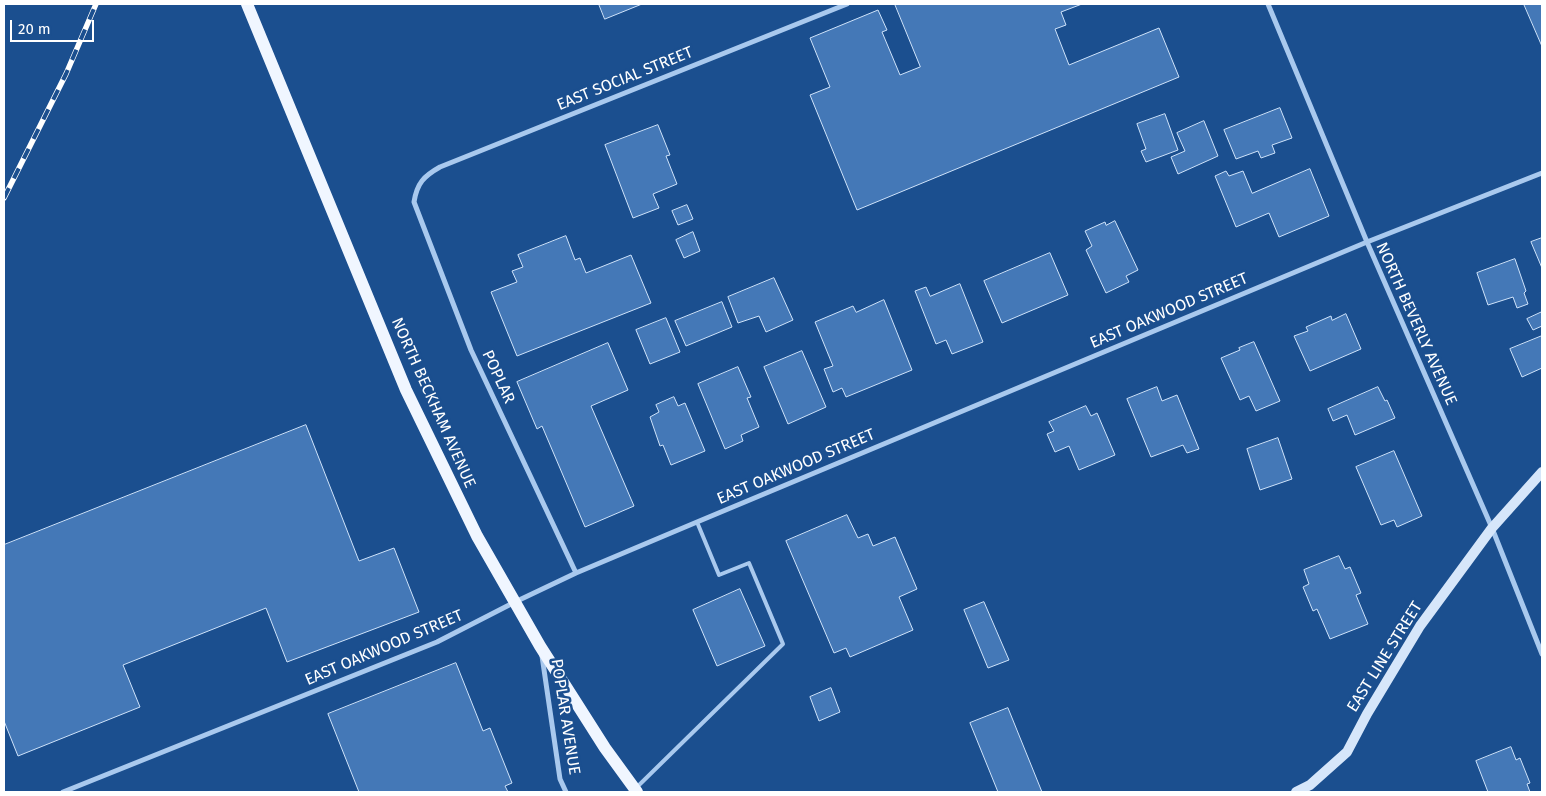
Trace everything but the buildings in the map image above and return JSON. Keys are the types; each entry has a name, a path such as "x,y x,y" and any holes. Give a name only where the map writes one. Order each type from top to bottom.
{"main road":[{"name":"NORTH BECKHAM AVENUE","path":"247,4 406,390 477,536 540,646 600,741 636,791"}],"street":[{"name":"EAST SOCIAL STREET","path":"418,186 430,173 440,167 847,4"},
{"name":"NORTH BEVERLY AVENUE","path":"1268,4 1367,242 1492,528 1542,654"},
{"name":"EAST OAKWOOD STREET","path":"63,792 437,642 515,602 697,522 1367,242 1542,173"},
{"name":"POPLAR","path":"418,186 414,202 471,350 576,574"},
{"name":"EAST LINE STREET","path":"1296,792 1312,788 1347,752 1367,714 1420,626 1492,528 1542,472"},
{"name":"POPLAR AVENUE","path":"540,646 560,779 566,792"}],"lane":[{"path":"636,791 782,644 749,563 718,575 697,522"}],"railway":[{"path":"4,198 66,74 96,4"}]}
